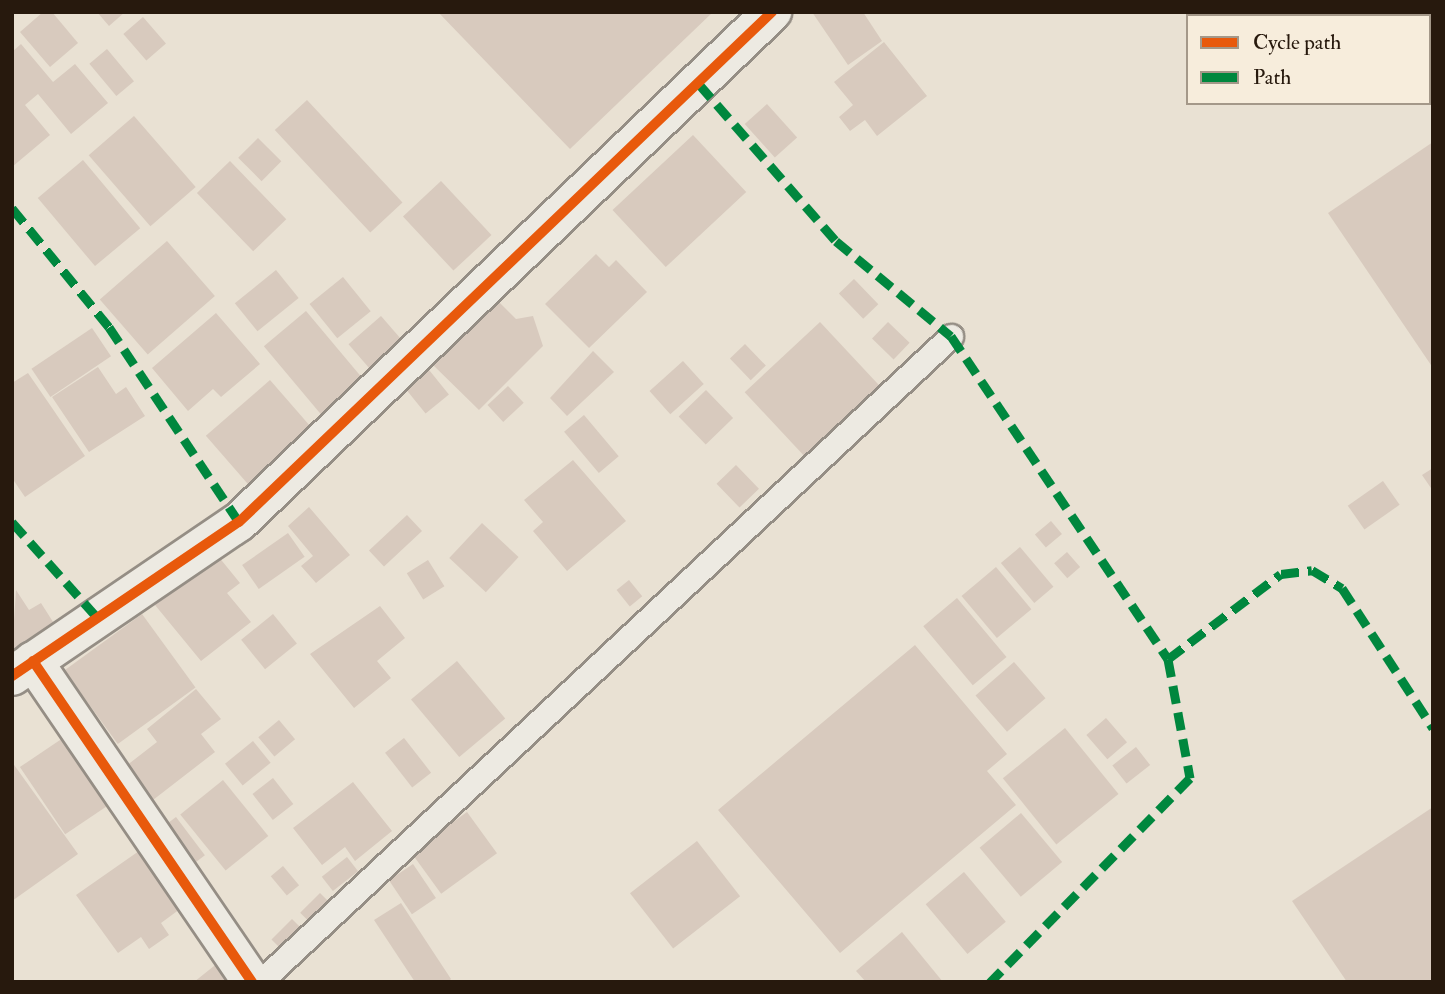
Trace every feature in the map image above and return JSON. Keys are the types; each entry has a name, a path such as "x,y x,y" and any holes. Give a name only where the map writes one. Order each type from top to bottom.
{"street":[{"path":"252,982 22,668 239,522 772,12"}],"lane":[{"path":"260,982 951,336"}],"building":[{"path":"43,12 52,12 78,43 50,67 20,32"},
{"path":"97,12 125,12 109,26"},
{"path":"438,12 713,12 570,149"},
{"path":"812,12 863,12 882,41 848,65"},
{"path":"143,17 166,43 146,60 123,34"},
{"path":"884,42 927,96 877,136 865,120 850,131 839,117 853,105 834,82"},
{"path":"21,44 53,82 75,64 108,103 71,134 38,94 25,105 50,135 12,167 12,52"},
{"path":"107,49 134,81 116,96 89,64"},
{"path":"307,100 402,202 370,232 275,130"},
{"path":"767,104 797,137 775,158 745,124"},
{"path":"134,116 196,187 150,226 89,155"},
{"path":"693,135 746,192 666,267 613,210"},
{"path":"258,138 281,161 262,181 238,158"},
{"path":"1433,142 1433,368 1328,213"},
{"path":"83,160 140,228 95,266 38,198"},
{"path":"230,161 286,219 253,251 197,193"},
{"path":"441,181 491,235 453,271 403,216"},
{"path":"167,241 215,296 148,354 100,299"},
{"path":"596,254 609,267 616,260 647,292 589,348 545,304"},
{"path":"276,270 299,298 257,331 235,303"},
{"path":"343,277 371,311 337,338 310,304"},
{"path":"854,279 878,304 863,319 839,294"},
{"path":"497,300 516,319 533,316 543,346 479,410 432,364"},
{"path":"306,311 365,381 323,417 264,346"},
{"path":"216,313 260,364 221,397 213,389 188,411 152,368"},
{"path":"381,316 406,345 373,373 349,344"},
{"path":"820,322 880,386 805,457 745,392"},
{"path":"888,322 910,343 894,359 872,339"},
{"path":"92,328 111,356 50,397 31,369"},
{"path":"745,344 766,366 751,380 730,359"},
{"path":"593,351 614,372 567,416 550,398"},
{"path":"683,361 704,384 670,414 650,391"},
{"path":"425,365 449,395 426,413 402,384"},
{"path":"98,367 116,394 126,387 145,416 89,452 52,397"},
{"path":"28,373 85,456 25,497 12,478 12,383"},
{"path":"270,380 319,437 255,492 206,436"},
{"path":"508,386 524,403 503,422 488,405"},
{"path":"706,390 733,418 706,444 679,416"},
{"path":"584,415 619,456 599,473 564,432"},
{"path":"573,460 626,521 567,571 533,531 543,522 524,500"},
{"path":"736,465 759,489 740,507 717,484"},
{"path":"1433,468 1433,491 1422,475"},
{"path":"1383,481 1400,505 1364,529 1348,506"},
{"path":"309,507 350,555 316,583 301,566 313,556 288,526"},
{"path":"407,515 422,531 384,567 369,550"},
{"path":"1051,521 1062,534 1046,548 1035,534"},
{"path":"482,523 519,557 486,592 449,558"},
{"path":"288,533 305,557 259,589 242,565"},
{"path":"1020,547 1053,587 1034,603 1001,563"},
{"path":"1067,552 1080,567 1067,578 1054,563"},
{"path":"218,556 240,583 227,593 251,622 201,661 155,605"},
{"path":"428,560 444,586 423,600 407,573"},
{"path":"996,567 1031,609 997,638 962,596"},
{"path":"629,580 642,596 630,606 617,590"},
{"path":"16,590 29,610 41,603 55,625 12,651"},
{"path":"957,598 1006,657 973,685 923,626"},
{"path":"380,606 405,638 377,661 391,678 354,708 310,654"},
{"path":"142,614 195,688 118,744 64,670"},
{"path":"273,614 297,644 265,669 241,640"},
{"path":"915,645 1007,754 987,771 1016,805 840,953 718,810"},
{"path":"457,661 505,718 459,757 411,700"},
{"path":"1014,662 1045,698 1007,732 976,695"},
{"path":"196,689 221,719 201,734 215,752 153,800 126,766 157,742 147,729"},
{"path":"1106,718 1127,742 1107,759 1086,735"},
{"path":"279,720 295,739 274,757 258,737"},
{"path":"1065,728 1118,794 1056,844 1003,778"},
{"path":"63,738 108,805 65,834 20,767"},
{"path":"404,738 431,773 412,787 385,753"},
{"path":"253,741 271,763 243,785 225,764"},
{"path":"1136,747 1150,765 1127,784 1112,765"},
{"path":"12,762 78,854 12,901"},
{"path":"273,778 293,804 273,820 253,794"},
{"path":"223,780 268,836 226,871 180,815"},
{"path":"353,782 392,831 355,861 345,847 322,865 293,828"},
{"path":"1433,807 1433,982 1347,982 1292,901"},
{"path":"467,812 497,853 441,894 411,853"},
{"path":"1021,813 1062,862 1021,897 980,848"},
{"path":"176,817 205,855 190,867 161,828"},
{"path":"697,841 740,896 673,948 630,893"},
{"path":"139,851 180,909 161,923 169,935 149,949 141,937 118,953 76,895"},
{"path":"347,857 358,871 333,891 322,877"},
{"path":"413,864 436,898 412,914 389,880"},
{"path":"283,866 299,885 287,895 271,876"},
{"path":"964,872 1006,922 967,954 926,904"},
{"path":"320,893 333,906 313,926 300,913"},
{"path":"401,903 451,979 448,982 415,982 374,920"},
{"path":"292,919 303,930 283,951 271,940"},
{"path":"902,932 943,982 866,982 856,971"},
{"path":"219,962 230,977 224,982 194,982"}],"marked path":[{"path":"699,84 836,241 951,336 1168,659 1190,778 990,982"},
{"path":"12,208 109,327 239,522"},
{"path":"12,522 96,616"},
{"path":"1168,659 1281,574 1312,570 1342,588 1433,728"}],"cycle path":[{"path":"12,676 239,522 772,12"},
{"path":"33,661 252,982"}]}
